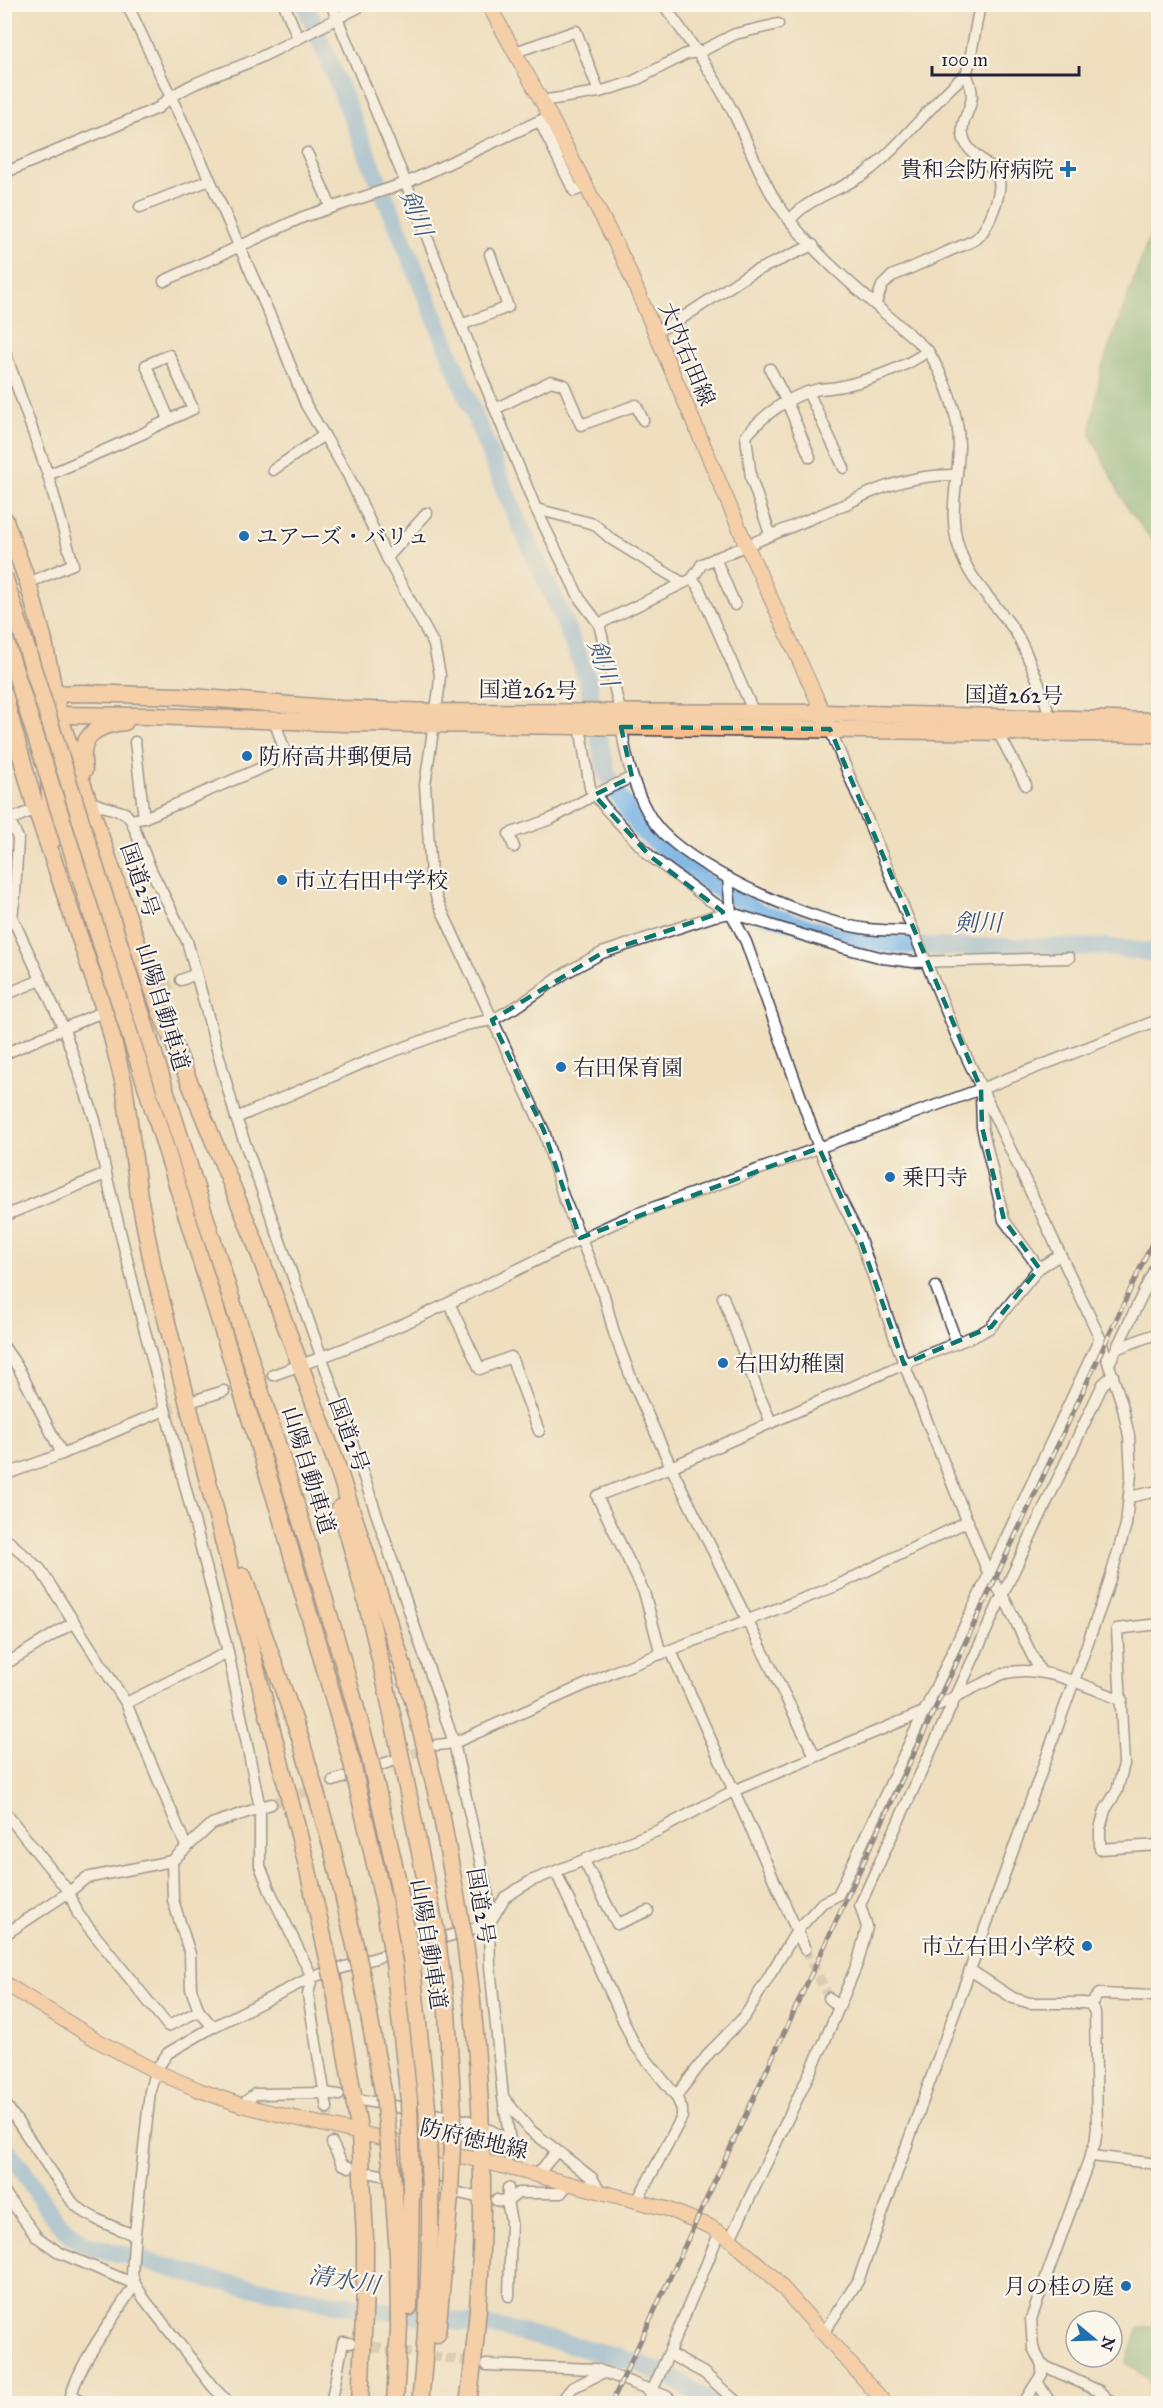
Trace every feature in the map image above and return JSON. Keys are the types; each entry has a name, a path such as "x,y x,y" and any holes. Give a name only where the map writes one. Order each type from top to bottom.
{"highway":[{"name":"国道2号","path":"4,518 28,583 61,716 161,1013 253,1237 300,1365 357,1524 417,1714 441,1812 465,1941 475,2029 482,2162 477,2310 468,2403"},
{"name":"山陽自動車道","path":"4,576 298,1509 370,1759 397,1878 411,1958 427,2107 435,2302 420,2403"},
{"name":"山陽自動車道","path":"4,636 287,1535 352,1763 384,1904 394,1963 409,2101 411,2187 404,2296"},
{"name":"国道262号","path":"5,696 82,693 180,696 435,718"},
{"path":"60,879 49,801 50,751 61,716 82,693"},
{"path":"5,696 7,714 36,808 108,1021 124,1086 154,1272 307,1866 333,1980 360,2134 365,2240 365,2321 360,2403"},
{"name":"国道262号","path":"7,714 274,720 435,718 582,722 754,713 824,713 1158,734"},
{"path":"88,796 82,760 87,739 95,729 113,723 137,721 152,716"},
{"name":"国道262号","path":"618,720 830,729 998,732 1051,726 1158,721"},
{"path":"310,1394 314,1423 346,1526 372,1627 405,1774 436,1930 461,2117 435,2302"},
{"path":"205,1470 299,1734 332,1848 361,1972 384,2097 398,2255 404,2296 397,2403"},
{"path":"430,2403 432,2332"}],"main road":[{"name":"大内右田線","path":"488,4 541,100 545,119 586,186 624,260 746,544 830,729"},
{"name":"防府徳地線","path":"4,1983 100,2042 154,2071 241,2105 537,2175 667,2209 725,2235 773,2277 886,2403"}],"street":[{"path":"127,4 210,180 275,327 292,376 306,405 348,475 387,558 436,652 440,675 425,785 431,875 437,900 544,1131 563,1196 604,1295 614,1333 632,1380 671,1467 815,1756"},
{"path":"284,4 301,37"},
{"path":"331,4 335,20 406,183 536,509 580,599 599,624 632,777 644,806 662,832 683,850 729,880 820,918 868,929 915,934"},
{"path":"4,173 158,108 170,97 214,74 259,58 365,4"},
{"path":"663,4 696,52 733,113 776,201 790,220 813,245 928,351 934,362 958,424 957,475 952,510 959,548 970,574 1014,629 1047,704 1051,726"},
{"path":"790,220 799,210 816,198 869,171 888,155 966,74 980,4"},
{"path":"541,100 598,92 632,82 686,54 696,52 735,34 778,24"},
{"path":"515,52 576,31 598,92"},
{"path":"876,303 882,286 892,276 977,238 999,196 999,182 993,170 967,144 963,135 972,94 966,74"},
{"path":"164,281 303,217 406,183 545,119"},
{"path":"307,153 331,207"},
{"path":"140,207 210,180"},
{"path":"655,332 676,322 749,274 813,245"},
{"path":"461,325 508,307 490,254"},
{"path":"4,349 48,475 73,564 28,583"},
{"path":"770,534 750,478 746,436 759,420 779,406 808,392 858,381 893,369 928,351"},
{"path":"48,475 144,433 192,409 169,355 146,365 169,419"},
{"path":"770,369 788,402 810,457"},
{"path":"495,409 551,381 564,385 581,425 636,405 643,420"},
{"path":"808,392 844,468"},
{"path":"273,470 324,435"},
{"path":"599,624 687,581 702,564 846,504 867,493 934,475 957,475"},
{"path":"536,509 594,524 612,539 698,586 754,713"},
{"path":"387,558 427,513"},
{"path":"715,558 735,605"},
{"path":"131,820 144,818 287,758 274,720"},
{"path":"582,722 585,765 590,788 594,795 650,856 709,900 845,948 883,958 1069,958"},
{"path":"824,2332 858,2281 1119,1554 1126,1525 1131,1474 1129,1436 1100,1338 981,1089 830,729"},
{"path":"998,732 1026,785"},
{"path":"135,742 144,818"},
{"path":"514,847 509,834 551,819 632,777"},
{"path":"88,796 125,813 131,820 151,870 187,941 236,1118 412,1616 454,1743 491,1910 490,1966 503,2097 510,2141 509,2156"},
{"path":"12,917 18,838 7,815 36,808"},
{"path":"729,880 731,908 746,942 837,1194 859,1236 904,1364 989,1575 1003,1594 1041,1672"},
{"path":"4,906 12,917 64,1029 95,1120 106,1174 266,1805 260,1866 312,1977 308,1995 327,2108"},
{"path":"236,1118 370,1060 465,1025 492,1020 521,1004 567,972 602,953 714,916 731,908"},
{"path":"180,980 196,974"},
{"path":"4,995 41,980"},
{"path":"4,1054 102,1012"},
{"path":"273,1375 321,1358 449,1303 580,1238 643,1211 981,1089 1158,1020"},
{"path":"981,1089 982,1127 1004,1220 1039,1268"},
{"path":"4,1216 106,1174"},
{"path":"805,1949 666,1652 644,1592 597,1496 671,1467 991,1327 1039,1268 1060,1255"},
{"path":"646,2403 669,2356 713,2244 725,2235 839,2007 858,1962 867,1927 860,1905 1003,1594 1111,1370 1118,1348 1158,1262"},
{"path":"936,1287 957,1343"},
{"path":"723,1297 771,1422"},
{"path":"449,1303 480,1368 511,1357 539,1431"},
{"path":"1118,1348 1158,1333"},
{"path":"676,2096 710,2052 745,2016 796,1932 822,1903 838,1895 1100,1338"},
{"path":"4,1347 20,1369 62,1454"},
{"path":"196,1400 224,1391"},
{"path":"4,1475 62,1454 165,1410"},
{"path":"1129,1497 1158,1491"},
{"path":"437,1745 454,1743 616,1671 836,1586 968,1521"},
{"path":"4,1537 40,1569 126,1703 186,1846"},
{"path":"4,1665 74,1622"},
{"path":"1158,1624 1117,1629 1124,1764 1117,1791 1105,1810 1100,1829 1100,1849 1158,1845"},
{"path":"126,1703 228,1652"},
{"path":"89,2403 70,2399 79,2373 134,2279 134,2239 150,2091 154,2071 168,2053 213,2026 312,1977 489,1924 505,1897 531,1881 657,1831 733,1791 926,1711 1012,1670 1041,1672 1122,1700"},
{"path":"333,1781 392,1761"},
{"path":"5,1933 69,1892 86,1878 172,1861 212,1824 266,1805"},
{"path":"4,1812 69,1892 78,1914 168,2026 199,2011"},
{"path":"172,1861 173,1900 190,1954 191,1989 199,2011 213,2026"},
{"path":"584,1861 617,1924 648,1911"},
{"path":"556,1872 634,2044 676,2096 682,2109 682,2117 637,2201"},
{"path":"970,1970 1012,1998 1030,2003 1090,2004 1099,1994 1158,1996"},
{"path":"829,1998 839,2007"},
{"path":"1023,2403 1042,2374 1042,2365 1033,2348 1031,2319 1092,2156 1097,2128 1095,2012 1090,2004"},
{"path":"241,2105 255,2094 325,2093 339,2095"},
{"path":"503,2097 529,2130 591,2178 601,2192"},
{"path":"362,2100 461,2117"},
{"path":"4,2102 73,2204 86,2214 134,2239"},
{"path":"490,2130 510,2141"},
{"path":"332,2144 342,2164 349,2167"},
{"path":"537,2175 556,2152"},
{"path":"1092,2156 1158,2164"},
{"path":"372,2173 472,2196"},
{"path":"502,2201 518,2193 561,2193 569,2184"},
{"path":"508,2187 502,2201 511,2221 509,2296"},
{"path":"4,2192 37,2237 60,2253 134,2279 213,2387 230,2403"},
{"path":"331,2403 343,2342 350,2343"},
{"path":"669,2356 704,2373 739,2403"},
{"path":"486,2365 577,2369 584,2367 654,2388 676,2403"},
{"path":"1042,2365 1099,2391 1112,2403"},
{"path":"559,2403 572,2388 604,2372"},
{"path":"353,2403 362,2379"},
{"path":"1038,2383 1051,2403"}],"highlighted area":[{"path":"621,727 830,729 981,1089 982,1127 1004,1220 1039,1268 991,1327 904,1364 859,1236 819,1148 580,1238 544,1131 492,1020 602,953 723,912 650,856 594,795 632,777"}],"green space":[{"path":"1158,213 1158,548 1126,506 1090,434 1101,370"},
{"path":"1158,2325 1158,2398 1146,2377 1126,2363 1139,2327"}],"waterway":[{"name":"剣川","path":"305,4 505,491 564,621 587,678 605,769 618,795 642,831 703,880 759,912 857,942 941,947 1106,947 1158,953"},
{"name":"清水川","path":"4,2146 56,2220 85,2244 213,2280 327,2302 501,2328 576,2346 641,2364 678,2381 713,2404"}],"tunnel":[{"path":"149,993 181,980"},
{"path":"165,1410 194,1401"},
{"path":"398,1759 431,1747"},
{"path":"271,1804 333,1781"},
{"path":"805,1949 829,1998"},
{"path":"327,2108 332,2143"},
{"path":"357,2344 477,2363"}],"railway":[{"path":"611,2404 1158,1230"}],"place":[{"name":"貴和会防府病院","path":"1068,169"},
{"name":"ユアーズ・バリュ","path":"244,536"},
{"name":"防府高井郵便局","path":"247,756"},
{"name":"市立右田中学校","path":"282,880"},
{"name":"右田保育園","path":"561,1067"},
{"name":"乗円寺","path":"890,1177"},
{"name":"右田幼稚園","path":"723,1363"},
{"name":"市立右田小学校","path":"1087,1946"},
{"name":"月の桂の庭","path":"1126,2286"}]}
